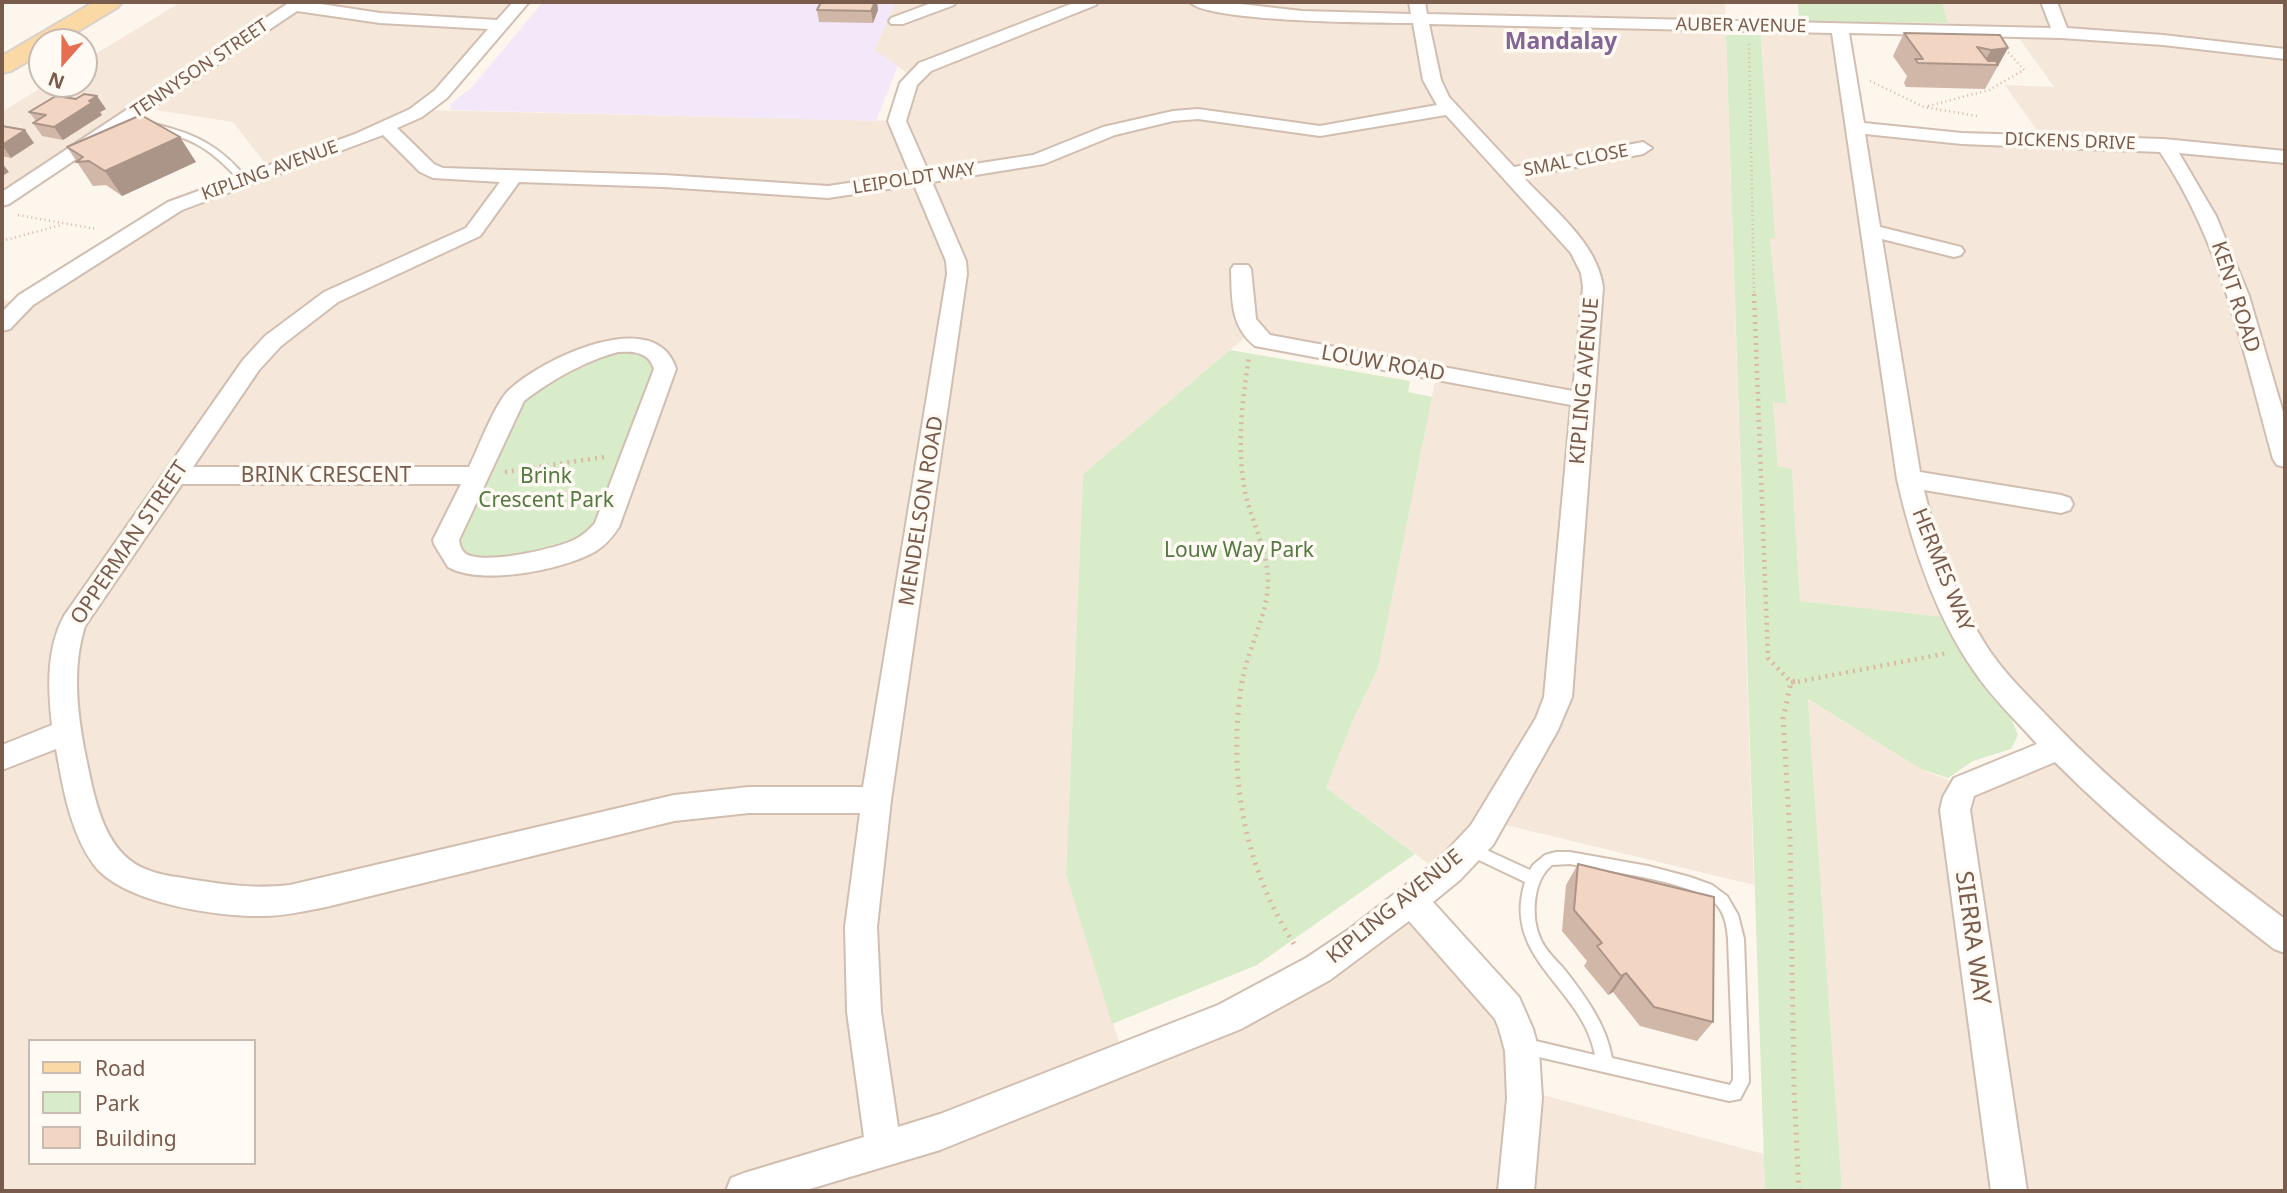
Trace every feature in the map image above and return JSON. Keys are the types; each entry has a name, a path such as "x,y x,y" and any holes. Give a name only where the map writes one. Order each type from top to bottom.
{"main road":[{"path":"2,66 110,2"}],"street":[{"name":"KIPLING AVENUE","path":"2,324 26,300 175,206 386,128 416,113 441,94 521,2"},
{"path":"897,21 948,2"},
{"name":"MENDELSON ROAD","path":"883,1149 860,964 860,927 876,800 957,285 956,261 897,121 913,77 933,64 1090,2"},
{"name":"AUBER AVENUE","path":"1198,2 1292,16 1419,10 1749,26 2061,33 2176,41 2285,54"},
{"path":"2049,2 2061,33"},
{"name":"TENNYSON STREET","path":"2,200 297,4 380,18 501,25"},
{"name":"KIPLING AVENUE","path":"744,1191 940,1132 1229,1017 1318,969 1449,870 1482,835 1548,722 1558,697 1593,287 1591,272 1580,251 1448,109 1432,80 1419,10"},
{"name":"HERMES WAY","path":"1840,28 1909,479 1928,549 1973,648 1997,681 2058,748 2146,830 2285,938"},
{"name":"LEIPOLDT WAY","path":"386,128 427,169 435,173 664,181 820,192 1037,160 1109,131 1173,116 1198,114 1320,131 1448,109"},
{"name":"DICKENS DRIVE","path":"1854,127 1951,139 2164,145 2285,157"},
{"name":"KENT ROAD","path":"2164,145 2176,160 2224,252 2285,459"},
{"name":"SMAL CLOSE","path":"1508,174 1643,148"},
{"name":"OPPERMAN STREET","path":"513,177 473,232 331,297 273,341 251,365 73,623 64,650 67,732 83,815 99,845 130,878 149,886 255,904 282,902 326,893 674,808 709,802 774,799 876,800"},
{"path":"1870,230 1954,251"},
{"path":"1241,269 1246,326 1254,336"},
{"name":"LOUW ROAD","path":"1254,336 1274,345 1583,400"},
{"path":"618,345 652,349 664,361 665,369 611,516 597,536 572,551 490,566 465,564 455,559 446,540 476,476 510,403 520,391 592,352 618,345"},
{"name":"BRINK CRESCENT","path":"175,475 476,476"},
{"path":"1909,479 2061,504"},
{"path":"2,758 67,732"},
{"name":"SIERRA WAY","path":"2009,1191 1955,810 1964,787 2058,748"},
{"path":"1411,900 1507,1008 1518,1028 1525,1076 1516,1191"}],"lane":[{"path":"121,122 193,137 219,152 244,180"},
{"path":"1469,848 1534,879"},
{"path":"1521,1045 1605,1065 1729,1093 1738,1090 1741,1070 1734,923 1727,906 1715,894 1694,884 1570,858 1554,858 1544,862 1534,879 1529,924 1533,941 1589,1014 1599,1036 1605,1065"}],"path":[{"path":"2,3 21,2"},
{"path":"1749,26 1755,342 1768,658 1791,682"},
{"path":"1924,107 1989,90 2025,70 1987,31"},
{"path":"1847,71 1924,107 1977,116"},
{"path":"15,214 128,234"},
{"path":"2,241 65,224"},
{"path":"1254,336 1241,400 1239,451 1247,496 1259,532 1268,578 1266,597 1245,662 1238,705 1236,753 1247,833 1266,901 1282,930 1318,969"},
{"path":"476,476 634,453"},
{"path":"1791,682 1973,648"},
{"path":"1791,682 1783,719 1790,836 1794,1077 1799,1191"}],"shaded area":[{"path":"181,2 521,2 442,94 423,110 897,121 913,77 874,50 895,2 1725,2 1754,885 1493,822 1445,876 1326,788 1353,720 1378,668 1436,376 1249,334 1083,474 1066,874 1123,1055 1228,1014 1411,897 1510,1007 1528,1091 1764,1154 1765,1191 2,1191 2,300 23,304 158,216 271,171 233,122 143,108 2,200 2,112 28,96 28,98 98,98 98,52","holes":["630,345 664,370 590,540 478,565 447,540 477,477 534,382"]},
{"path":"543,2 895,2 874,50 898,66 876,121 451,110 450,104 472,87"},
{"path":"1942,2 2285,2 2285,1191 1842,1191 1808,699 1921,769 1963,786 2059,746 1961,620 1800,601 1792,469 1778,466 1773,401 1787,404 1770,238 1774,238 1761,26 1841,28 1856,127 2043,139 2005,85 2054,87 2014,31 1950,30"}],"green space":[{"path":"1798,2 1942,2 1948,23 1799,21"},
{"path":"1726,35 1761,35 1775,238 1770,238 1787,404 1773,402 1778,466 1792,469 1800,601 1942,617 1975,674 2009,713 2018,735 2011,749 1973,761 1948,778 1921,769 1808,699 1842,1191 1765,1191"},
{"name":"Louw Way Park","path":"1230,350 1410,381 1408,392 1432,397 1378,668 1353,720 1326,788 1415,854 1257,965 1112,1024 1066,874 1083,474"},
{"name":"Brink Crescent Park","path":"618,352 647,356 654,368 592,528 564,546 493,558 470,554 463,547 459,536 524,400 569,371"}],"building":[{"path":"821,2 875,2 871,11 817,10"},
{"path":"1904,33 2000,35 2008,48 1991,50 1977,47 1988,61 1996,61 1998,65 1918,63 1915,59 1923,59"},
{"path":"53,98 94,98 89,101 93,102 54,127 33,123 46,115 29,112"},
{"path":"141,115 180,137 105,171 89,161 76,162 83,157 67,147"},
{"path":"2,126 25,130 2,145"},
{"path":"1578,864 1714,897 1713,1022 1654,1007 1626,973 1621,976 1597,946 1602,943 1574,910"}],"district":[{"name":"Mandalay","path":"1561,42"}]}
